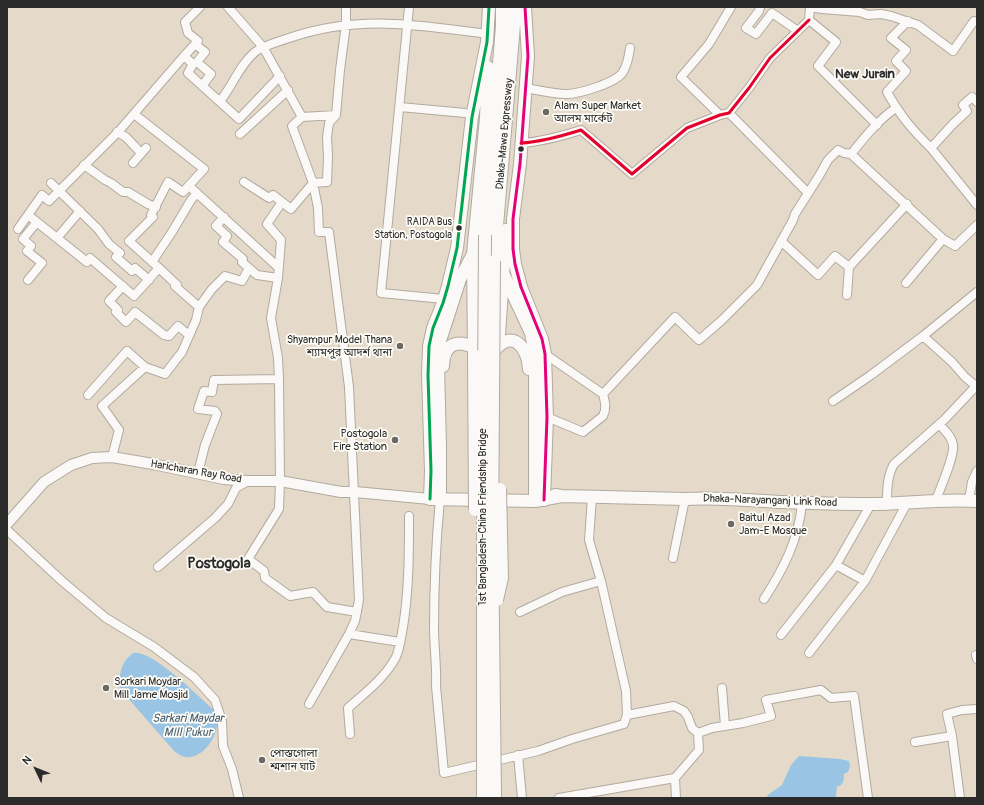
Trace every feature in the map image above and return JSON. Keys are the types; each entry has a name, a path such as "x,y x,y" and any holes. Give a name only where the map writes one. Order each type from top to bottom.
{"highway":[{"path":"438,496 431,471 428,375 429,346 433,328 444,299 453,268 457,248 472,117 487,38 489,7"},
{"name":"Dhaka-Mawa Expressway","path":"486,235 502,26 502,7"},
{"name":"Dhaka-Mawa Expressway","path":"494,261 514,7"},
{"path":"525,7 528,56 513,219 513,249 520,287 542,339 545,354 547,417 535,497"},
{"path":"488,623 475,577 487,351 502,273 518,90 526,32"},
{"path":"487,38 489,52 486,118 473,254 487,351"},
{"path":"438,496 440,447 439,344 460,279 473,254 486,235"},
{"name":"1st Bangladesh-China Friendship Bridge","path":"483,798 492,490 487,351 486,235"},
{"path":"494,261 502,273 531,333 535,356 535,497"},
{"name":"1st Bangladesh-China Friendship Bridge","path":"487,351 494,261"},
{"path":"438,496 443,360 445,353 448,349 459,343 467,344 487,351 509,340 516,342 524,348 528,359 535,497"},
{"name":"Dhaka-Narayanganj Link Road","path":"438,496 704,498 802,503 871,504 907,503 936,500 973,501"},
{"name":"1st Bangladesh-China Friendship Bridge","path":"488,623 496,798"}],"main road":[{"name":"Haricharan Ray Road","path":"7,524 44,482 71,465 92,458 112,457 224,478 248,481 280,481 341,492 410,497 438,496"}],"street":[{"path":"18,229 42,195 49,201 134,114 198,41 188,33 185,22 200,7"},
{"path":"228,7 263,47 302,117"},
{"path":"244,182 269,198 273,195 291,209 313,183 327,182 327,136 329,123 336,115 346,24 346,7"},
{"path":"409,7 381,293 444,299"},
{"path":"720,115 681,77 709,44 731,7"},
{"path":"760,7 759,12 746,28 756,34 772,13 798,31"},
{"path":"521,143 558,137 581,130 632,174 687,128 728,113 749,88 770,58 809,20 810,7 860,12 868,15 881,14 908,21 918,25 953,51 974,21 977,22"},
{"path":"809,20 836,42 818,66 877,125"},
{"path":"908,21 891,38 906,50 896,61 906,71 887,92 903,118 931,148 977,206"},
{"path":"220,101 248,59 263,47 301,34 346,24 408,23 487,38"},
{"path":"195,44 205,52 197,62 212,74 202,86"},
{"path":"525,88 554,94 567,94 607,83 616,79 623,72 627,63 630,48"},
{"path":"184,56 193,64 188,73 239,119 280,76"},
{"path":"240,134 288,90"},
{"path":"931,148 967,111 963,105 972,97 977,102"},
{"path":"400,107 465,113"},
{"path":"851,154 877,125 896,108"},
{"path":"728,113 808,193"},
{"path":"134,114 204,169 183,192 168,182 151,215 153,217 129,241 199,307"},
{"path":"309,704 349,634 355,621 359,600 354,513 355,492 348,387 329,232 319,232 318,208 313,183 292,126 302,117 336,115"},
{"path":"117,132 144,151 133,163"},
{"path":"603,394 675,317 699,340 721,321 757,285 773,258 795,214 828,160 838,150 851,154 944,239 955,246 977,225"},
{"path":"84,165 123,192 128,192 148,204 156,206"},
{"path":"51,183 98,229 109,244 120,253 116,257 132,271 136,268 149,280"},
{"path":"189,186 278,267"},
{"path":"152,262 191,200 197,193"},
{"path":"282,202 267,224 281,240 278,278 271,318 278,358 279,379 279,509 248,559 264,571 265,578 290,596 313,592 327,607 357,612"},
{"path":"847,295 849,267 907,204"},
{"path":"57,238 80,211"},
{"path":"28,215 87,262 90,258 134,296 159,268"},
{"path":"224,217 216,226 227,236 222,242 244,259 242,262 257,275 278,278"},
{"path":"28,280 42,263 28,251 32,246 23,239 37,222"},
{"path":"906,283 944,239"},
{"path":"781,241 818,275 835,256 849,267"},
{"path":"88,395 127,351 145,367 165,374 182,352 196,320 199,307 212,289 225,276 242,281 249,268"},
{"path":"123,286 109,302 118,310 116,312 126,322 135,312 164,336 169,336 178,326 189,335"},
{"path":"833,401 923,336 977,292"},
{"path":"887,504 887,487 890,471 894,464 939,424 977,386 965,377 952,362 923,336"},
{"path":"545,354 603,394 606,408 603,416 583,432 547,417"},
{"path":"112,457 119,430 102,406 145,367"},
{"path":"198,473 205,445 217,414 215,411 198,409 204,391 212,392 214,380 279,379"},
{"path":"936,500 950,462 953,445 949,435 939,424"},
{"path":"973,501 972,482 977,471"},
{"path":"158,567 215,518 228,504 236,488 248,481"},
{"path":"438,496 434,630 437,667 436,686 444,773 538,751 572,739 624,724 627,715 626,691 590,540 592,497"},
{"path":"673,558 685,499"},
{"path":"764,599 777,579 791,549 800,519 802,503"},
{"path":"808,653 865,581 907,503"},
{"path":"781,635 836,565 871,504"},
{"path":"350,734 348,708 386,672 396,656 400,642 406,611 409,575 409,516"},
{"path":"7,530 62,581 106,618 154,647 194,677 215,700 222,721 223,746 232,769 239,798"},
{"path":"836,565 865,581"},
{"path":"520,612 562,592 601,581"},
{"path":"349,634 400,642"},
{"path":"722,688 725,726"},
{"path":"627,715 674,706 684,711 692,728 698,732 771,716 766,700 821,690 831,698 854,696 868,798"},
{"path":"960,798 952,736 947,714 962,710 977,709"},
{"path":"559,798 675,778 699,750 698,732"},
{"path":"915,742 952,736"},
{"path":"518,755 522,798"},
{"path":"675,778 676,798"}],"water":[{"name":"Sarkari Maydar MIll Pukur","path":"133,653 141,654 163,666 215,711 217,722 216,730 208,746 198,755 186,757 175,752 119,688 123,684 120,679 122,668 127,658"},
{"path":"799,756 849,761 850,766 848,772 844,774 844,781 841,785 837,786 836,796 834,798 766,798 769,794 782,785 791,765"}],"transit line":[{"path":"430,499 429,346 433,328 448,286 457,248 472,117 487,42 489,7"},
{"path":"525,7 528,56 520,164 513,219 513,249 521,287 542,339 545,354 547,417 544,500"},
{"path":"521,143 544,140 581,130 632,174 687,128 729,113 770,58 809,20"}],"place":[{"name":"Alam Super Market আলম মার্কেট","path":"546,112"},
{"name":"RAIDA Bus Station, Postogola","path":"459,228"},
{"name":"Shyampur Model Thana শ্যামপুর আদর্শ থানা","path":"400,346"},
{"name":"Postogola Fire Station","path":"395,440"},
{"name":"Baitul Azad Jam-E Mosque","path":"731,524"},
{"name":"Sorkari Moydar Mill Jame Mosjid","path":"106,688"},
{"name":"পোস্তগোলা শ্মশান ঘাট","path":"262,760"}],"district":[{"name":"New Jurain","path":"865,75"},
{"name":"Postogola","path":"219,564"}]}
